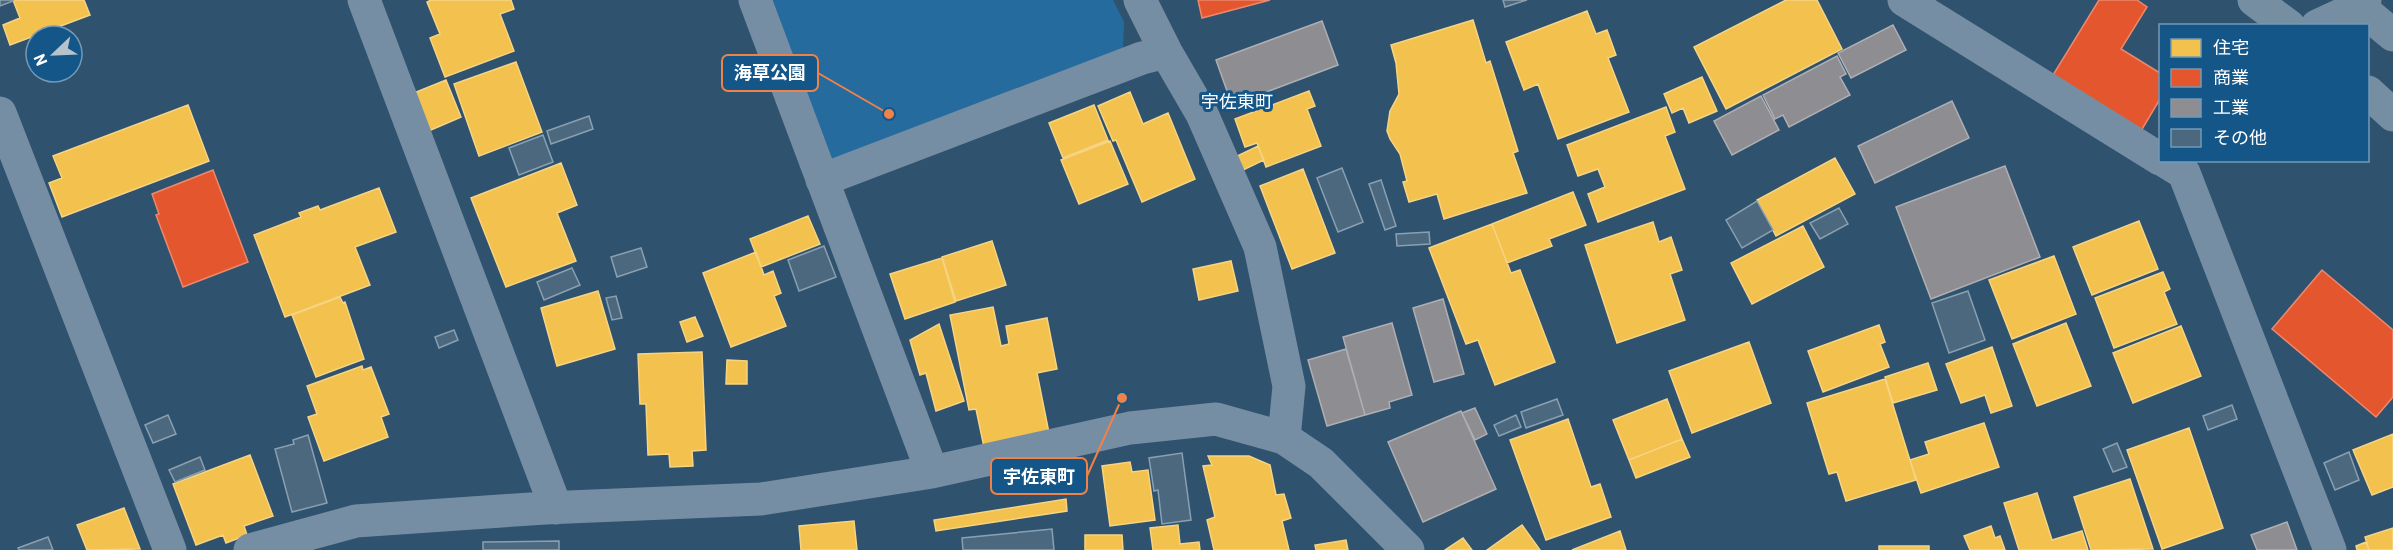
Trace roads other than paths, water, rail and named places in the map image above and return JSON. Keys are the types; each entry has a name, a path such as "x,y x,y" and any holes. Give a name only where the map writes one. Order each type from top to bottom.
{"main road":[{"path":"2254,0 2286,24"},
{"path":"2358,2 2393,35"},
{"path":"2369,95 2393,115"}],"street":[{"path":"364,0 556,508"},
{"path":"755,0 933,472"},
{"path":"1140,0 1166,52 1202,114 1260,247 1288,386 1284,438"},
{"path":"1904,0 2159,153"},
{"path":"2320,24 2358,2"},
{"path":"822,180 1142,58 1166,52"},
{"path":"0,113 170,550"},
{"path":"2175,163 2330,550"},
{"path":"250,550 356,520 761,499 933,472 1130,428 1216,419 1284,438 1321,463 1408,550"}],"place":[{"name":"海草公園","path":"889,114"},
{"name":"宇佐東町","path":"1122,398"}],"district":[{"name":"宇佐東町","path":"1237,101"}]}
